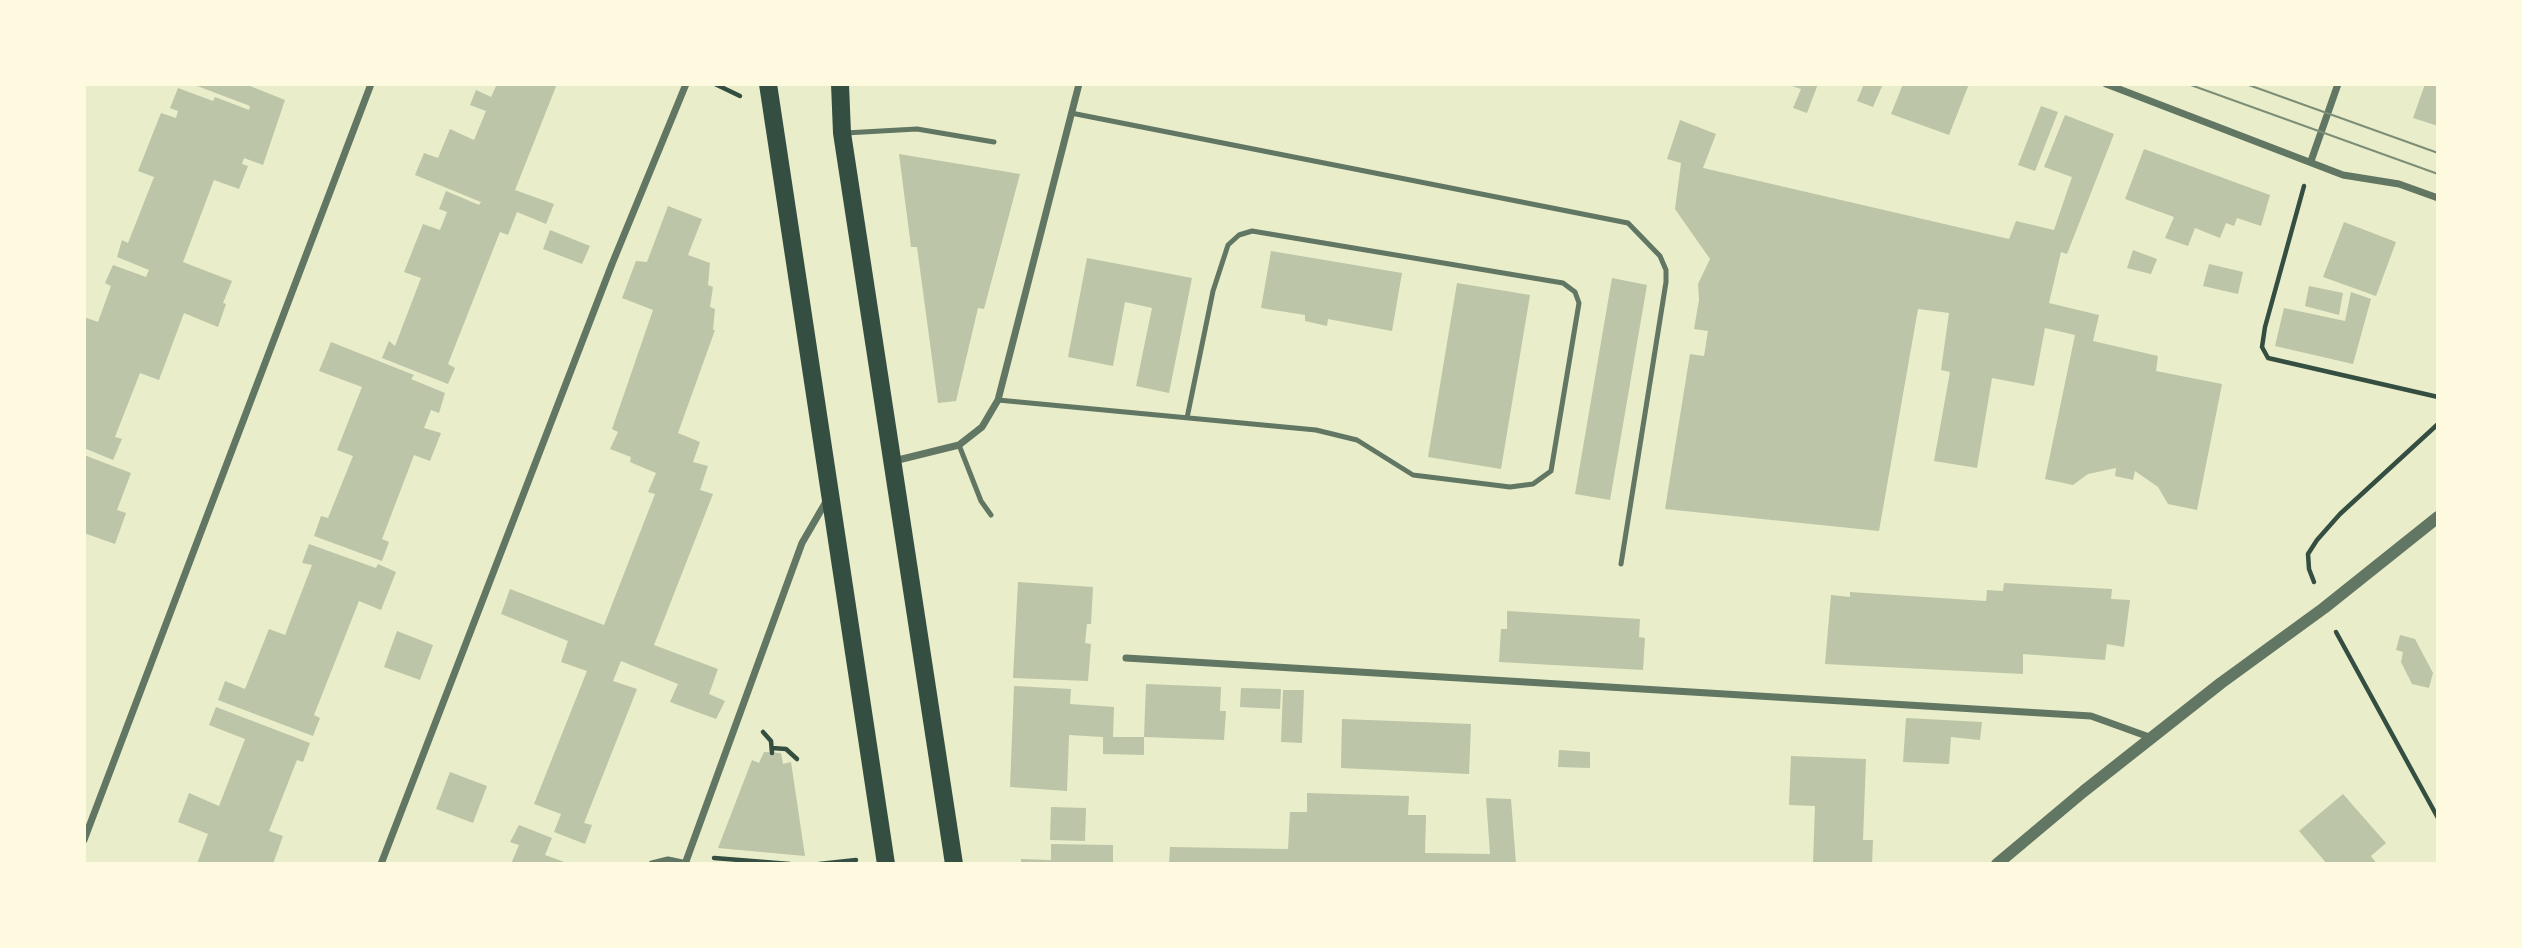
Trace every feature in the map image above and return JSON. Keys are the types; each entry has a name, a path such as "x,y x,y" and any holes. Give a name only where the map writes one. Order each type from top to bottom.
{"main road":[{"path":"768,84 886,864"},
{"path":"840,84 842,133 954,864"}],"street":[{"path":"84,840 371,84"},
{"path":"381,864 612,264 687,84"},
{"path":"893,462 959,445 982,426 998,400 1079,84"},
{"path":"2105,84 2343,174 2399,184 2438,198"},
{"path":"2311,161 2338,84"},
{"path":"652,864 668,860 687,862 802,543 829,496"},
{"path":"2004,861 2084,791 2324,608 2438,517"},
{"path":"1126,658 2091,716 2152,738"}],"lane":[{"path":"1071,113 1628,223 1660,256 1666,270 1666,282 1622,564"},
{"path":"842,133 917,129 995,142"},
{"path":"998,400 1187,418 1316,430 1357,440 1413,475 1510,487 1533,484 1551,471 1580,303 1575,292 1563,283 1252,231 1239,235 1228,245 1220,268 1187,418"},
{"path":"959,445 981,501 991,515"}],"path":[{"path":"2311,161 2265,327 2262,347 2268,358 2438,397"},
{"path":"2309,569 2308,554 2316,540 2340,514 2438,425"},
{"path":"2344,649 2438,818"},
{"path":"763,732 771,741 772,751 786,749 797,759"},
{"path":"687,862 790,864"}],"building":[{"path":"192,84 251,84 250,86 285,100 263,165 244,158 242,164 248,166 239,189 214,180 183,262 232,281 223,303 226,304 218,327 184,313 159,380 140,373 115,437 122,439 113,460 84,448 84,317 98,322 111,286 105,283 113,265 146,277 149,270 117,257 122,240 128,243 154,177 138,171 161,113 176,118 178,111 170,108 178,88 213,101 215,97 249,110 250,106"},
{"path":"497,84 557,84 515,190 554,204 546,224 517,212 508,235 500,232 448,364 455,368 448,384 382,358 389,341 395,346 421,278 404,272 423,224 440,230 447,212 439,209 446,191 479,205 481,202 415,175 424,153 438,158 450,129 474,140 486,111 470,105 476,90 491,97"},
{"path":"1786,84 1818,84 1807,113 1793,108 1801,89"},
{"path":"1864,84 1883,84 1873,107 1857,101"},
{"path":"1903,84 1969,84 1949,135 1891,114"},
{"path":"2425,84 2438,84 2438,126 2413,118"},
{"path":"2041,106 2058,112 2035,171 2018,165"},
{"path":"2065,115 2114,134 2067,254 2061,252 2049,303 2099,315 2093,341 2158,356 2156,371 2222,384 2197,510 2168,504 2158,487 2135,471 2133,480 2115,476 2116,468 2088,474 2073,485 2045,479 2075,335 2045,328 2034,386 1992,378 1977,468 1934,461 1950,372 1941,370 1949,313 1918,309 1879,531 1665,509 1690,354 1704,356 1708,331 1694,329 1699,300 1698,284 1710,259 1675,209 1681,163 1667,159 1680,120 1716,134 1703,168 2009,239 2016,221 2054,230 2072,177 2044,167"},
{"path":"2144,149 2270,195 2261,226 2237,218 2234,226 2226,223 2220,238 2195,228 2188,246 2165,238 2174,217 2125,199"},
{"path":"899,154 1020,174 984,309 978,308 956,401 938,403 917,247 911,247"},
{"path":"668,206 702,219 688,255 710,263 708,285 713,287 710,307 715,309 715,330 678,433 700,442 693,462 708,466 700,490 713,494 654,645 718,669 709,694 725,701 716,719 670,702 678,684 621,661 613,681 637,689 584,823 592,825 585,844 554,832 561,814 534,804 587,671 561,662 568,641 501,614 510,589 604,625 655,494 648,492 656,473 630,462 631,457 610,449 618,432 612,429 653,310 622,298 636,261 647,262"},
{"path":"2344,222 2396,242 2376,296 2323,277"},
{"path":"550,230 590,246 582,264 543,249"},
{"path":"2133,250 2157,259 2151,274 2127,268"},
{"path":"1271,251 1402,273 1392,331 1328,319 1327,326 1305,321 1305,315 1261,308"},
{"path":"1087,258 1192,278 1169,393 1136,386 1152,308 1125,302 1113,366 1068,357"},
{"path":"2209,264 2243,272 2238,294 2203,286"},
{"path":"1612,278 1647,285 1610,500 1575,494"},
{"path":"1457,283 1530,295 1501,469 1428,457"},
{"path":"2309,286 2343,293 2339,315 2305,306"},
{"path":"2351,292 2371,299 2353,364 2275,346 2284,308 2345,321"},
{"path":"331,342 414,375 411,379 445,393 439,413 431,410 424,428 441,433 430,461 414,455 382,539 389,542 382,561 314,536 321,516 328,518 353,456 337,450 362,387 319,371"},
{"path":"84,455 131,473 117,510 126,513 115,544 84,533"},
{"path":"309,544 376,568 378,564 396,572 381,610 359,601 314,715 320,718 313,736 218,700 225,681 245,689 269,629 285,635 312,565 302,563"},
{"path":"1018,582 1093,587 1091,624 1087,624 1085,643 1091,644 1088,681 1013,678"},
{"path":"2004,583 2112,589 2111,599 2130,600 2124,647 2107,644 2105,660 2023,654 2023,674 1825,664 1831,595 1850,597 1850,592 1986,601 1987,590 2003,591"},
{"path":"1507,611 1640,619 1639,637 1645,638 1643,670 1499,662 1501,629 1507,629"},
{"path":"397,631 433,645 420,680 384,667"},
{"path":"2400,635 2415,639 2433,673 2429,688 2412,684 2401,662 2403,652 2396,650"},
{"path":"1146,684 1221,687 1220,711 1226,711 1224,740 1144,737"},
{"path":"1014,686 1071,689 1070,704 1114,707 1113,737 1144,737 1144,755 1103,754 1103,737 1069,735 1067,791 1010,787"},
{"path":"1241,688 1281,689 1280,709 1240,707"},
{"path":"1283,690 1304,690 1302,743 1281,742"},
{"path":"216,707 310,743 303,762 297,760 269,831 283,836 273,864 197,864 208,834 178,822 189,793 219,806 245,739 209,725"},
{"path":"1906,718 1982,722 1980,740 1951,737 1949,764 1903,762"},
{"path":"1342,719 1471,724 1469,774 1341,768"},
{"path":"1559,750 1590,752 1590,768 1558,767"},
{"path":"764,752 781,753 783,764 791,762 805,856 718,848 752,760 759,763"},
{"path":"1791,756 1866,759 1863,840 1873,840 1872,864 1813,863 1815,806 1789,805"},
{"path":"450,772 487,786 473,823 436,809"},
{"path":"1307,793 1409,796 1408,815 1426,815 1425,853 1490,854 1486,798 1511,799 1516,864 1169,864 1170,847 1288,849 1290,812 1307,812"},
{"path":"2343,794 2386,843 2371,856 2377,864 2327,864 2299,831"},
{"path":"1051,807 1086,808 1085,841 1050,840"},
{"path":"519,825 552,838 545,855 570,864 511,864 519,845 510,842"},
{"path":"1051,844 1113,845 1113,864 1021,864 1021,859 1051,860"}],"tram line":[{"path":"2188,84 2438,174"},
{"path":"2246,84 2438,153"}]}
